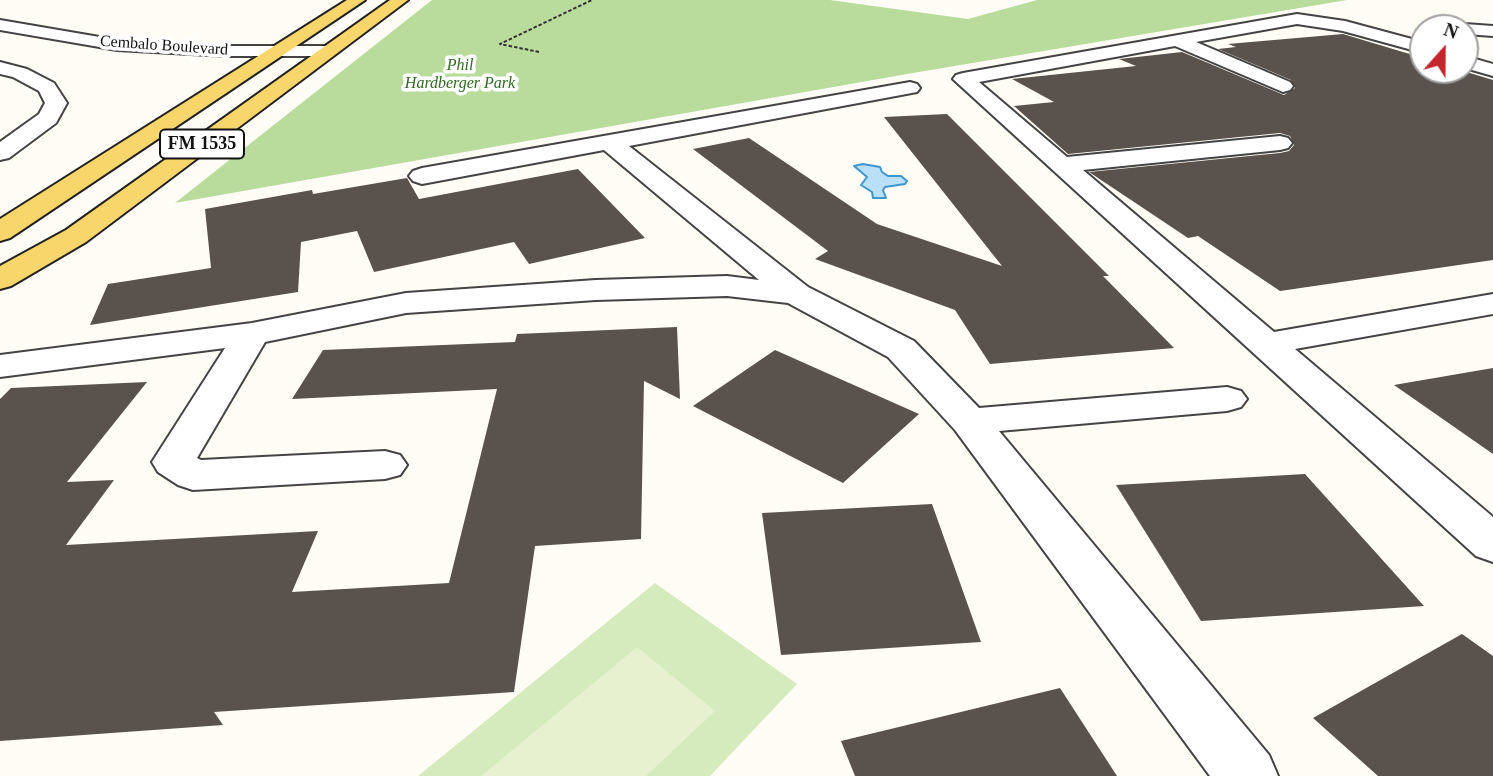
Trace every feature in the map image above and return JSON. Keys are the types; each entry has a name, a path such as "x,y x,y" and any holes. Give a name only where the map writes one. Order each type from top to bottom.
{"main road":[{"name":"FM 1535","path":"0,232 357,0"},
{"name":"FM 1535","path":"0,279 76,236 400,0"}],"street":[{"path":"1409,44 1358,29 1297,19 963,79 1493,544"},
{"name":"Cembalo Boulevard","path":"0,24 86,40 171,49 278,51 320,58"},
{"name":"Cembalo Boulevard","path":"0,39 38,53 136,59 257,64 320,58"},
{"path":"0,63 86,40"},
{"path":"1176,40 1283,86"},
{"path":"0,68 20,73 47,88 55,103 48,118 0,153"},
{"path":"422,176 910,88"},
{"path":"609,142 796,294 901,349 970,421 1248,776"},
{"path":"1062,165 1280,143"},
{"path":"0,366 252,334 406,303 596,290 727,286 796,294"},
{"path":"1265,344 1493,304"},
{"path":"252,334 173,462 193,475 385,465"},
{"path":"970,421 1227,398"}],"path":[{"path":"540,52 500,44 592,0"}],"green space":[{"name":"Phil Hardberger Park","path":"432,0 830,0 968,19 1037,0 1347,0 913,73 175,203"},
{"path":"655,583 797,684 710,776 418,776"},
{"path":"637,647 715,711 646,776 481,776"}],"water":[{"path":"863,164 880,167 888,176 901,176 907,181 905,184 885,187 883,190 886,198 873,198 872,192 861,185 867,177 854,166"}],"building":[{"path":"1343,34 1409,54 1409,84 1479,84 1479,76 1493,80 1493,260 1280,291 1198,236 1188,238 1089,172 1280,153 1289,151 1294,145 1290,136 1280,133 1068,154 1014,106 1054,102 1012,79 1136,66 1119,59 1182,52 1284,95 1295,88 1291,80 1218,49 1236,47 1228,44"},
{"path":"947,114 1109,276 1103,276 1174,348 990,364 955,310 815,259 828,251 693,149 749,138 877,224 1002,266 884,117"},
{"path":"578,169 645,238 529,264 514,242 374,272 357,231 301,242 298,292 90,325 108,284 211,268 205,209 312,190 313,194 407,178 419,199"},
{"path":"677,327 680,399 644,381 641,539 535,546 514,692 214,712 223,725 0,741 0,399 11,388 147,382 67,482 114,480 66,545 318,531 292,592 449,583 497,389 292,399 323,350 515,342 517,334"},
{"path":"775,350 919,414 843,483 693,406"},
{"path":"1493,368 1493,454 1394,385"},
{"path":"1305,474 1424,606 1201,621 1116,485"},
{"path":"932,504 981,642 781,655 762,513"},
{"path":"1462,634 1493,656 1493,776 1378,776 1313,718"},
{"path":"1060,688 1117,776 855,776 841,741"}]}
